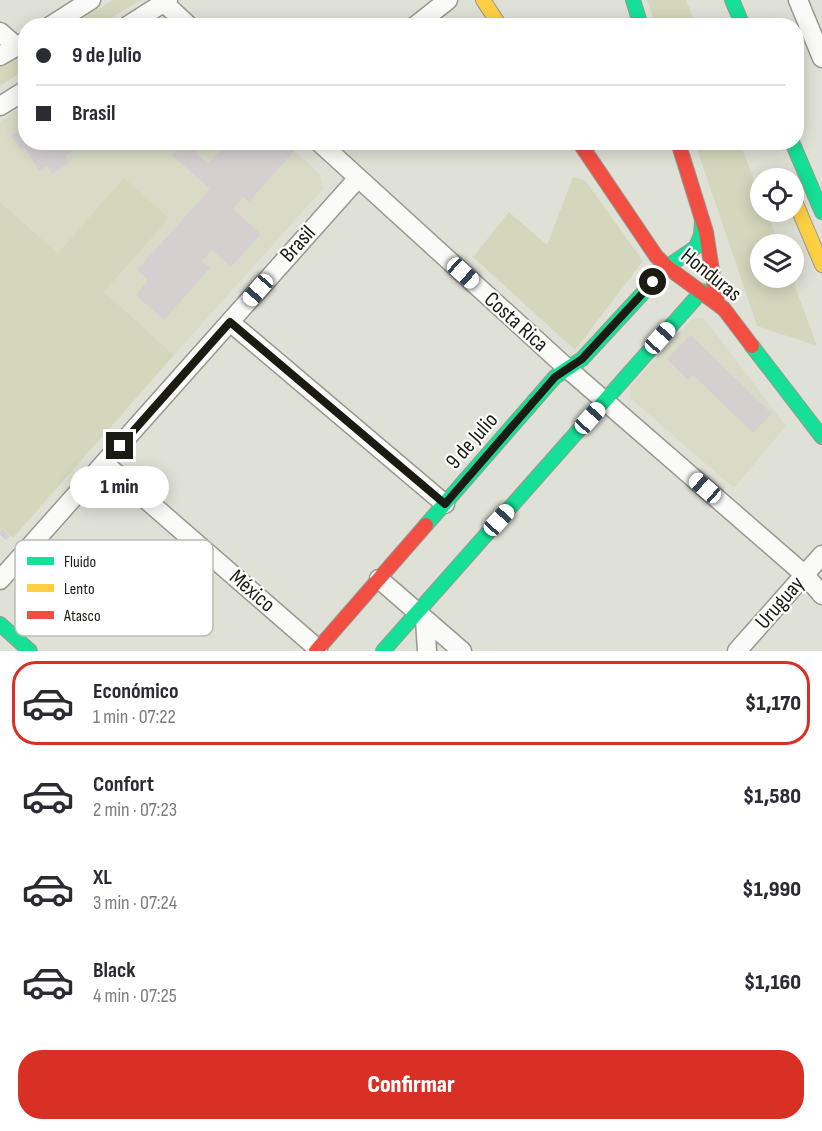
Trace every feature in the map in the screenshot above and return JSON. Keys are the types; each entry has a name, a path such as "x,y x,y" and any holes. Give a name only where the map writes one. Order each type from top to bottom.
{"main road":[{"path":"483,0 495,18"},
{"path":"633,0 639,18"},
{"path":"732,0 740,18"},
{"name":"Honduras","path":"584,150 652,250 667,267 717,302 731,317 822,437"},
{"path":"680,150 702,220 717,302"},
{"path":"795,150 822,212"},
{"name":"9 de Julio","path":"317,650 555,377 582,359 667,267 696,247 701,235 702,220"},
{"path":"804,222 822,265"},
{"path":"385,650 421,615 605,400 702,291"},
{"path":"0,624 30,651"}],"street":[{"path":"63,18 91,0"},
{"path":"425,18 448,0"},
{"path":"798,0 822,58"},
{"path":"139,18 164,1 181,18"},
{"path":"0,32 18,41"},
{"path":"0,57 18,45"},
{"path":"0,106 18,95"},
{"name":"Costa Rica","path":"328,150 568,369 805,575 822,595"},
{"name":"Brasil","path":"36,540 358,178"},
{"path":"230,322 445,504"},
{"name":"México","path":"104,463 192,540"},
{"name":"Uruguay","path":"737,651 822,555"},
{"name":"México","path":"213,559 317,650"},
{"name":"Brasil","path":"0,580 15,563"},
{"path":"380,579 462,651"},
{"path":"421,615 427,651"}],"shaded area":[{"path":"113,0 141,0 111,18 82,18"},
{"path":"647,0 686,0 693,18 653,18"},
{"path":"18,56 18,74 0,86 0,67"},
{"path":"18,110 18,150 293,150 320,174 323,189 174,355 0,202 0,122"},
{"path":"697,150 743,150 750,170 750,222 771,222 775,234 750,234 750,288 796,288 817,346 757,326"},
{"path":"573,177 585,180 643,261 575,350 473,257 509,212 547,245"},
{"path":"124,178 169,218 104,292 174,355 13,538 2,528 0,529 0,202 58,253"},
{"path":"693,318 704,318 786,426 734,488 631,399 630,387"}],"building":[{"path":"18,132 18,146 11,136"},
{"path":"26,150 74,150 65,156 69,163 52,174 47,166 39,171"},
{"path":"177,150 199,150 196,153 208,164 220,150 294,151 249,202 243,197 233,209 261,234 231,267 212,250 202,261 210,268 164,320 136,295 148,280 137,270 210,189 172,155"},
{"path":"691,335 772,414 753,433 693,375 688,380 667,359"},
{"path":"1,528 10,536 6,540 0,535"}],"traffic: fast":[{"path":"633,0 639,18"},
{"path":"732,0 740,18"},
{"path":"795,150 822,212"},
{"path":"426,525 555,377 582,359 667,267 696,247 701,235 702,220"},
{"path":"383,651 702,291"},
{"path":"752,346 822,437"},
{"path":"0,624 30,651"}],"traffic: slow":[{"path":"483,0 495,18"},
{"path":"804,222 822,265"}],"traffic: jam":[{"path":"584,150 656,256 667,267 724,309 752,346"},
{"path":"680,150 706,232 717,302"},
{"path":"316,651 426,525"}],"route":[{"path":"120,446 230,322 445,504 555,377 582,359 653,282"}]}
